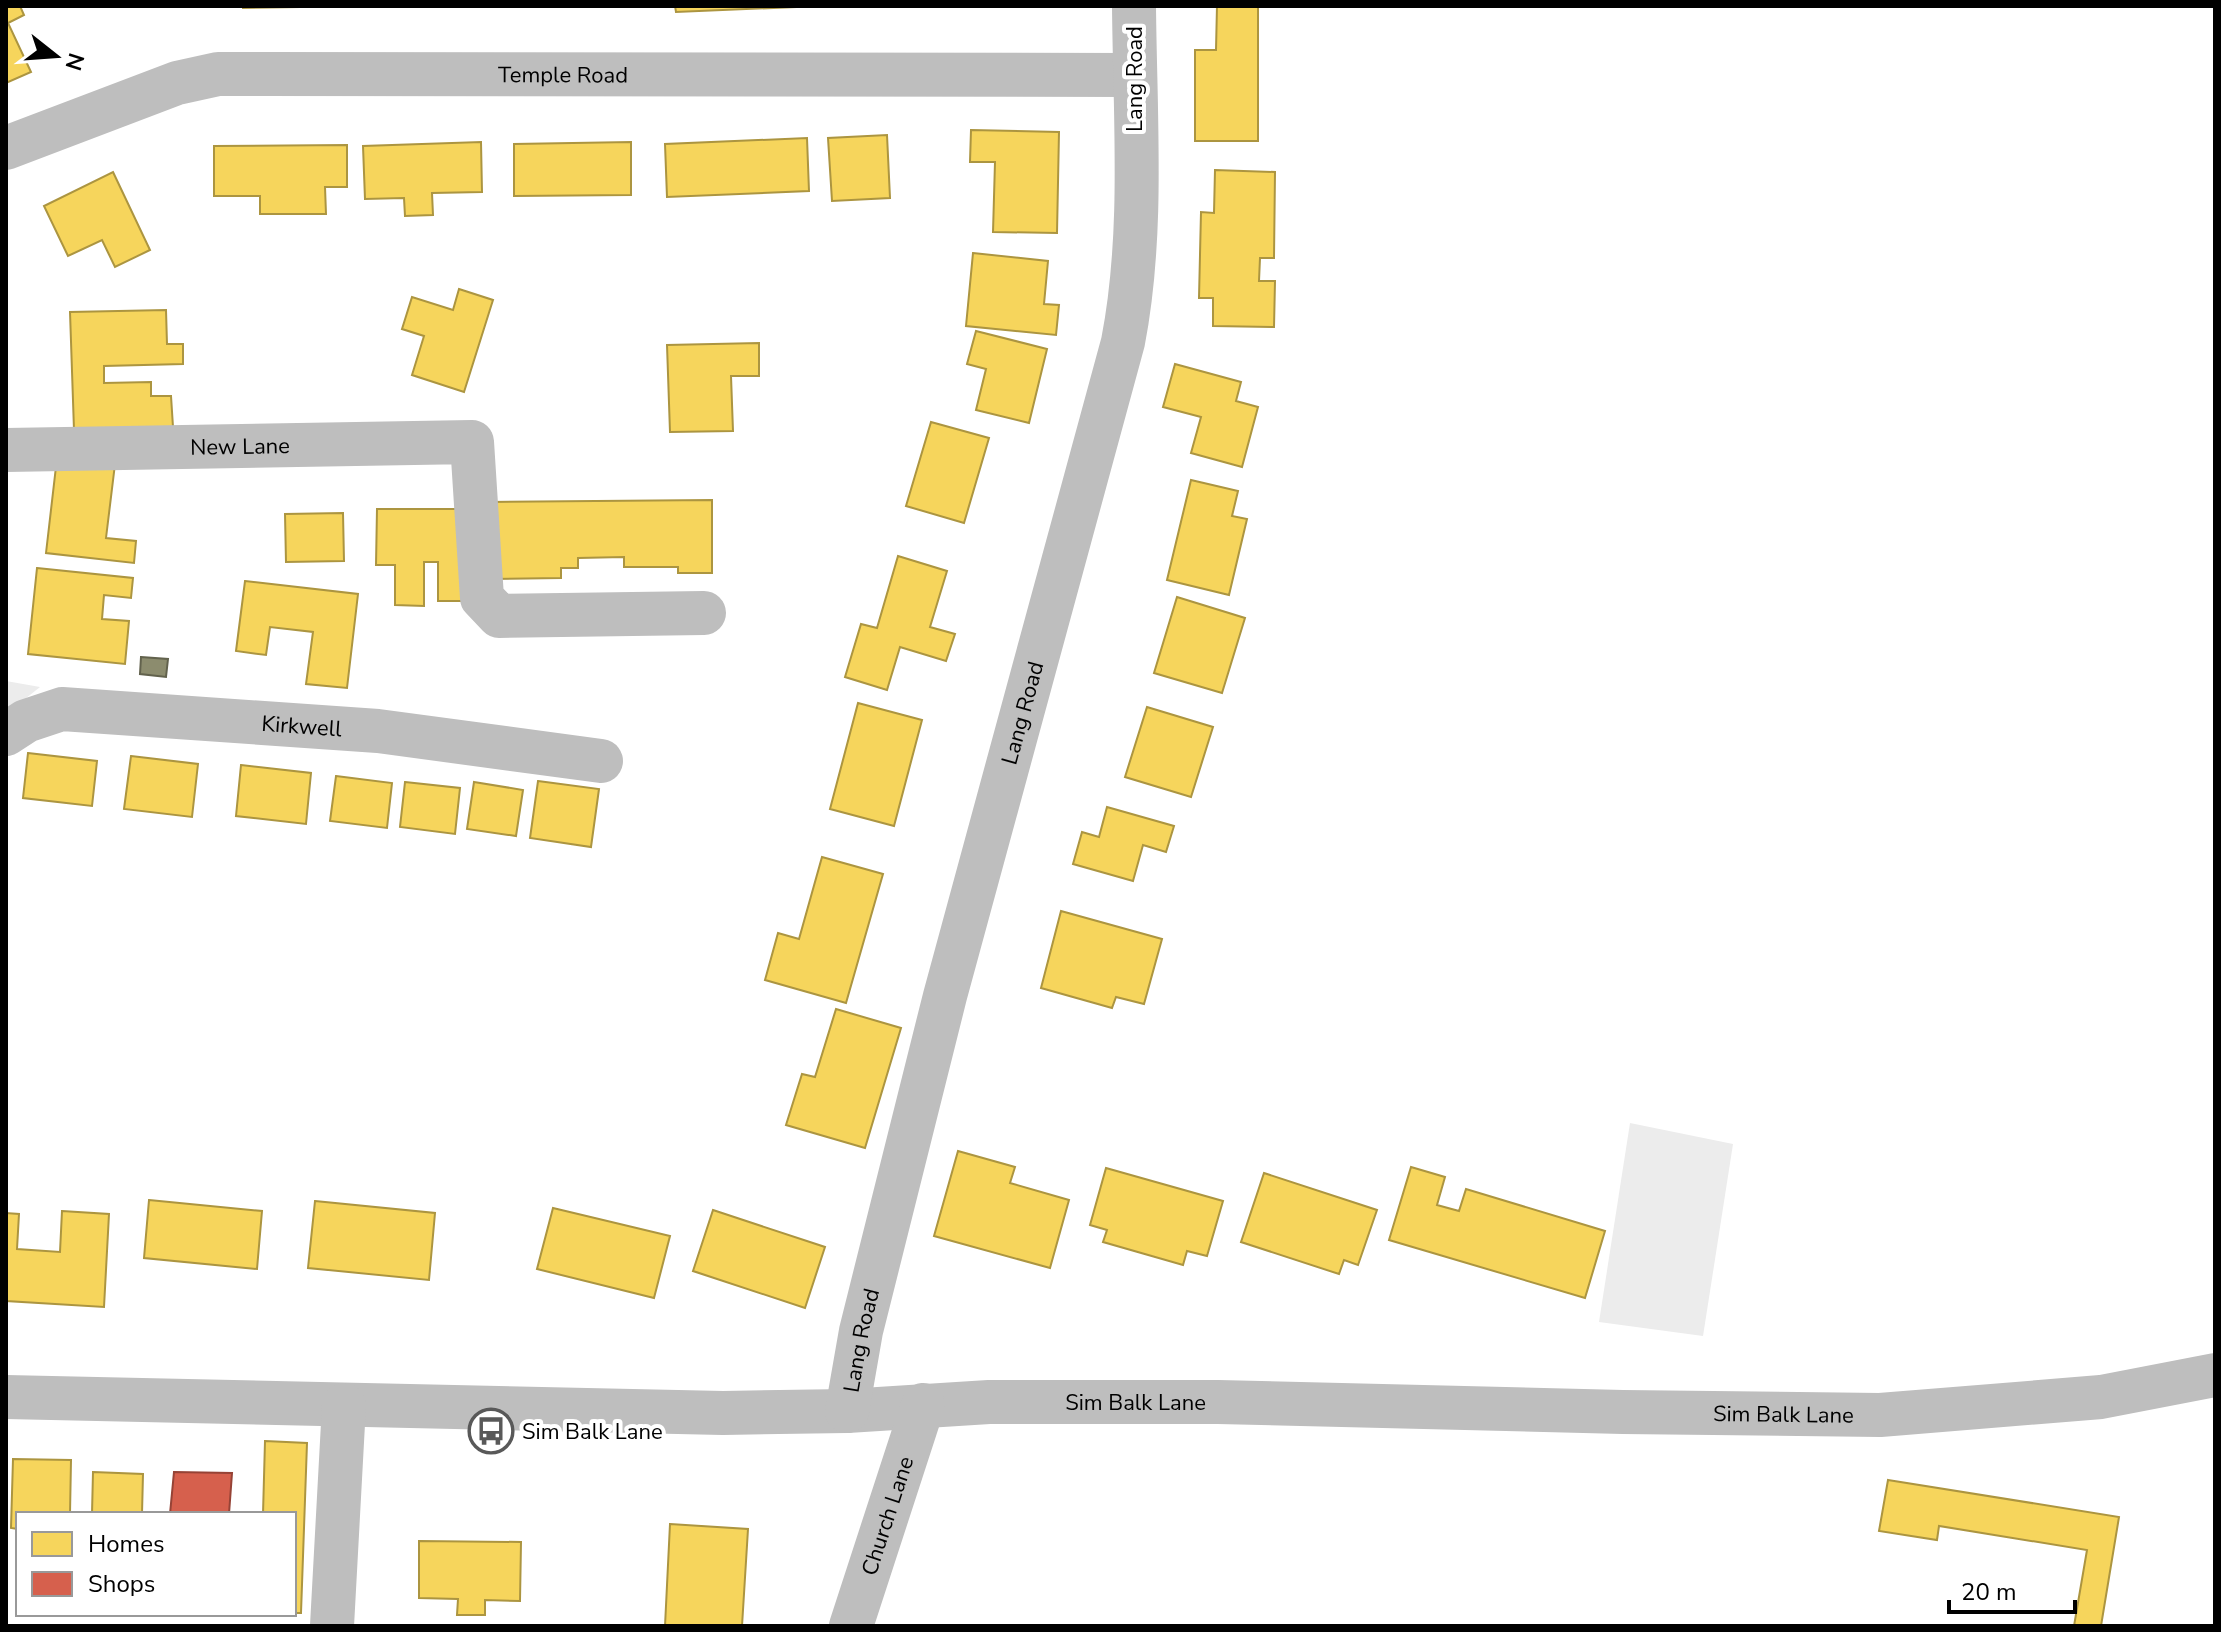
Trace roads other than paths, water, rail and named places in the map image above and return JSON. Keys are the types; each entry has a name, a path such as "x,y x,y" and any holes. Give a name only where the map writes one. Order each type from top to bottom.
{"street":[{"name":"Lang Road","path":"847,1411 861,1331 945,996 1123,342 1133,293 1135,248 1134,6"},
{"name":"Temple Road","path":"6,148 177,83 218,74 1134,75"},
{"name":"New Lane","path":"6,450 472,442 482,598 499,616 704,613"},
{"name":"Kirkwell","path":"6,734 26,721 62,709 378,731 601,761"},
{"name":"Sim Balk Lane","path":"6,1397 723,1413 847,1411 989,1402 1218,1402 1880,1415 2101,1397 2215,1375"},
{"path":"332,1626 344,1405"},
{"name":"Church Lane","path":"851,1626 923,1405"}],"place":[{"name":"Sim Balk Lane","path":"491,1431"}]}
